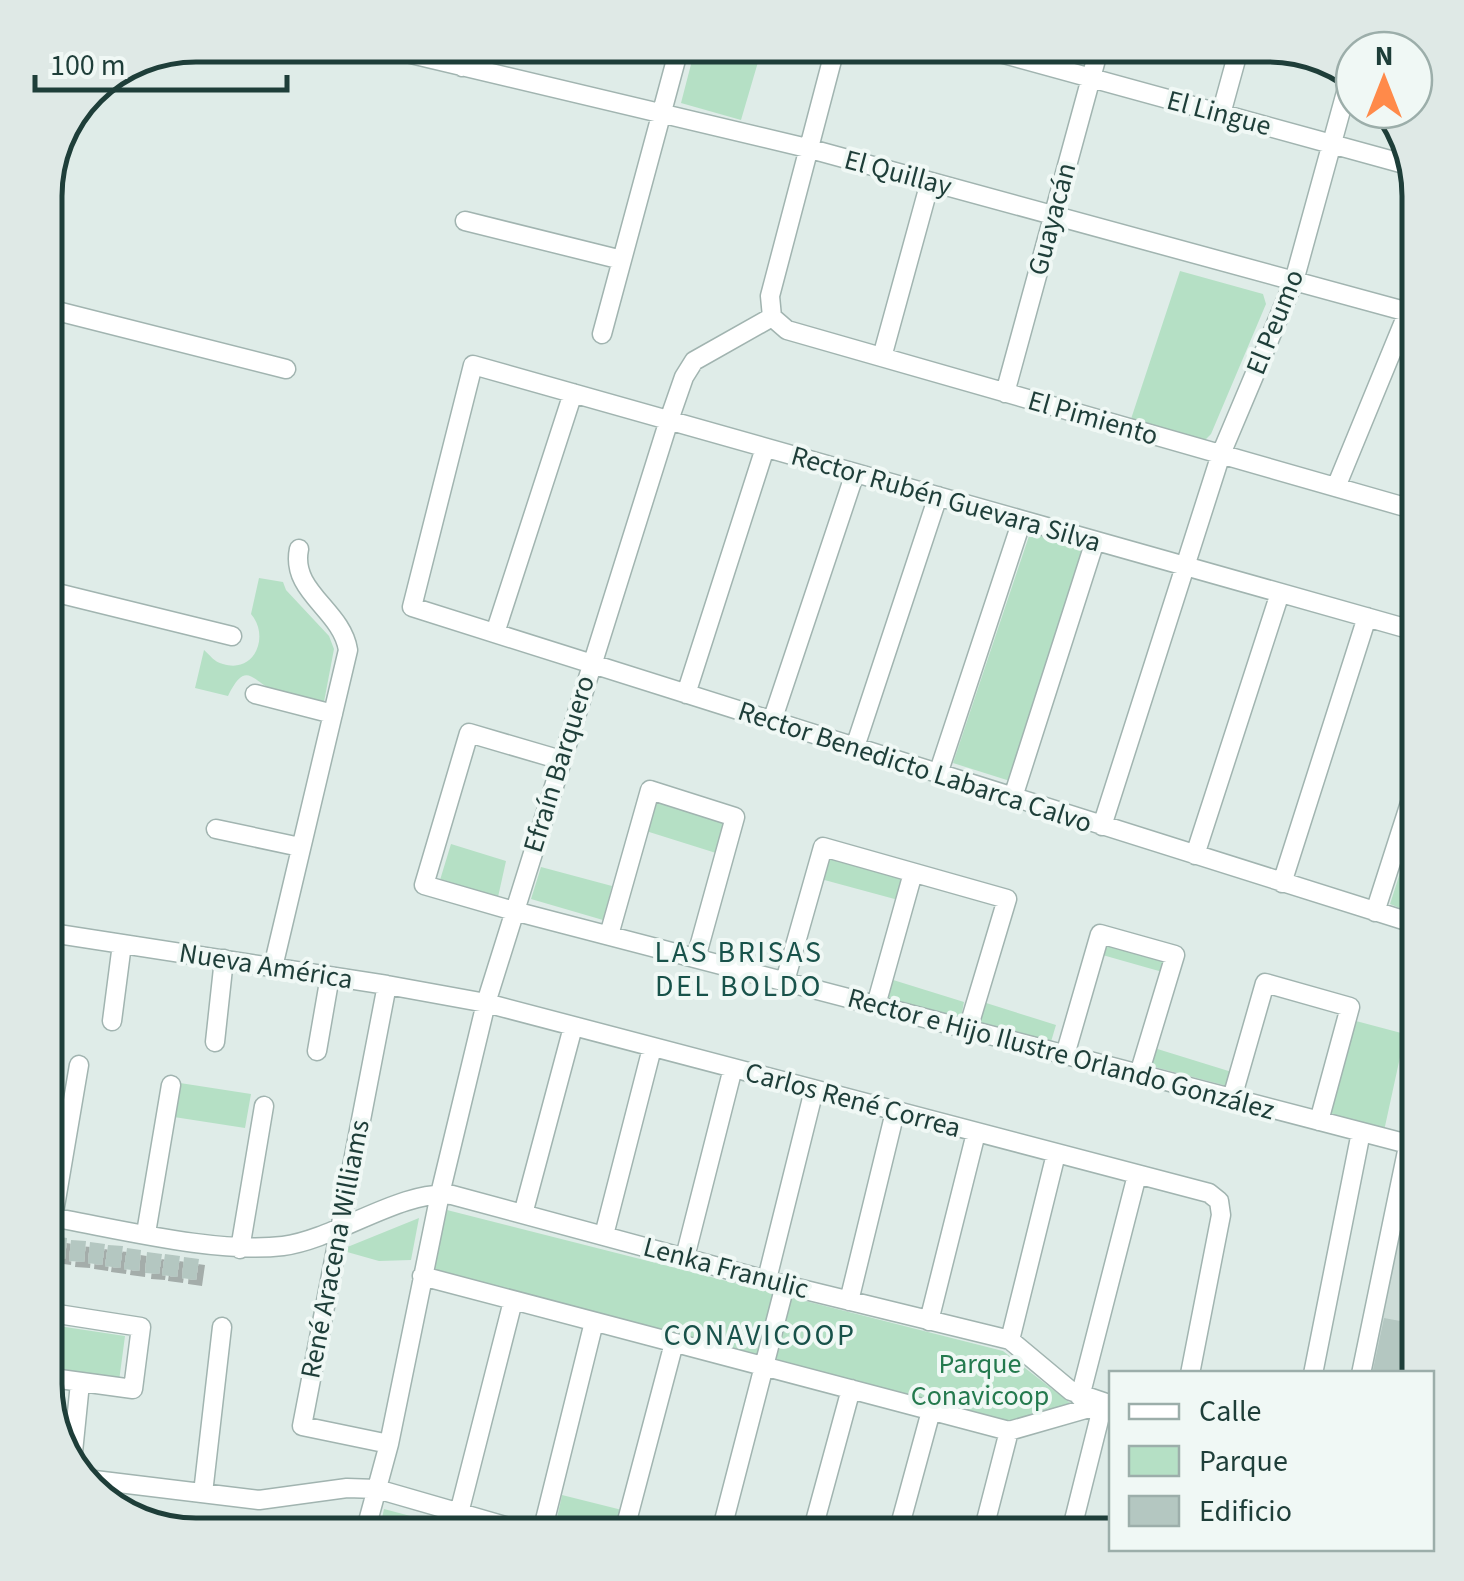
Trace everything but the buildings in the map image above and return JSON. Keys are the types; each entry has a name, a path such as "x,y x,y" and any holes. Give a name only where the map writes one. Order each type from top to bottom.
{"street":[{"name":"El Quillay","path":"443,62 807,148 1402,310"},
{"path":"462,67 463,62"},
{"path":"602,334 676,62"},
{"path":"772,317 770,296 831,63"},
{"name":"El Lingue","path":"1036,63 1397,162"},
{"name":"Guayacán","path":"1005,393 1095,63"},
{"path":"1221,114 1235,63"},
{"name":"El Peumo","path":"1102,826 1221,454 1294,281 1337,130"},
{"path":"882,358 930,182"},
{"path":"465,220 622,260"},
{"path":"63,313 286,369"},
{"name":"El Pimiento","path":"772,317 787,330 1402,506"},
{"name":"Efraín Barquero","path":"369,1518 486,1003 669,420 686,372 694,361 772,317"},
{"path":"1336,487 1402,338"},
{"name":"Rector Rubén Guevara Silva","path":"412,607 472,365 1402,627"},
{"path":"495,634 573,394"},
{"path":"686,694 766,448"},
{"path":"772,721 855,473"},
{"path":"856,748 938,496"},
{"path":"938,774 1022,520"},
{"path":"1013,798 1095,541"},
{"path":"273,967 347,658 347,642 340,626 301,578 297,564 299,549"},
{"path":"1195,855 1280,593"},
{"path":"63,594 232,636"},
{"name":"Rector Benedicto Labarca Calvo","path":"412,607 1402,920"},
{"path":"1282,882 1367,617"},
{"path":"255,694 333,714"},
{"name":"Rector e Hijo Ilustre Orlando González","path":"561,760 469,733 424,884 514,911 1402,1142"},
{"path":"609,935 650,790 735,816 696,958"},
{"path":"216,829 300,848"},
{"path":"1375,912 1402,829"},
{"path":"785,981 822,847 1007,899 968,1029"},
{"path":"876,1005 914,872"},
{"path":"1066,1055 1100,934 1175,954 1139,1074"},
{"name":"Nueva América","path":"62,935 486,1003"},
{"path":"112,1020 122,944"},
{"path":"215,1042 224,959"},
{"path":"318,1052 330,976"},
{"path":"1232,1098 1265,983 1350,1006 1319,1121"},
{"name":"René Aracena Williams","path":"386,984 302,1426 388,1444"},
{"name":"Carlos René Correa","path":"486,1003 1209,1193 1219,1201 1221,1215 1191,1371"},
{"path":"523,1214 573,1027"},
{"path":"604,1235 652,1048"},
{"path":"62,1150 79,1065"},
{"path":"685,1256 733,1068"},
{"path":"146,1233 171,1085"},
{"path":"724,1518 762,1366 814,1090"},
{"path":"240,1249 264,1106"},
{"path":"849,1301 895,1112"},
{"path":"1314,1371 1362,1132"},
{"path":"929,1321 976,1133"},
{"path":"1010,1340 1056,1154"},
{"path":"1362,1371 1402,1173"},
{"path":"1080,1397 1137,1174"},
{"path":"62,1219 240,1249 289,1245 420,1197 440,1194"},
{"name":"Lenka Franulic","path":"440,1194 1010,1340 1080,1397 1107,1404"},
{"path":"422,1276 1008,1431 1107,1404"},
{"path":"459,1513 513,1301"},
{"path":"62,1314 141,1326 134,1389 62,1380"},
{"path":"545,1518 594,1322"},
{"path":"203,1494 222,1326"},
{"path":"628,1518 674,1343"},
{"path":"74,1439 80,1383"},
{"path":"816,1518 850,1389"},
{"path":"1075,1518 1107,1404"},
{"path":"902,1518 932,1410"},
{"path":"986,1518 1008,1431"},
{"path":"105,1481 269,1500 348,1488 377,1489 477,1518"}],"shaded area":[{"path":"1402,1224 1402,1371 1371,1371"}],"green space":[{"path":"691,62 758,63 741,120 681,103"},
{"path":"1180,271 1263,294 1266,304 1211,434 1205,440 1131,419"},
{"path":"1030,533 1084,549 1010,781 953,763"},
{"path":"259,578 283,582 329,636 334,649 324,702 279,692 245,675 228,696 195,688 204,650 217,662 234,666 244,664 256,651 259,632 251,614"},
{"path":"655,799 726,820 716,853 646,831"},
{"path":"451,844 506,861 498,897 440,880"},
{"path":"825,850 910,874 902,901 817,878"},
{"path":"541,867 612,886 603,920 531,899"},
{"path":"1402,867 1402,909 1390,904"},
{"path":"1104,937 1170,957 1166,973 1099,954"},
{"path":"890,979 964,1002 960,1023 885,999"},
{"path":"983,1002 1056,1025 1050,1045 976,1026"},
{"path":"1356,1021 1402,1033 1384,1131 1328,1114"},
{"path":"1151,1047 1235,1073 1231,1087 1147,1065"},
{"path":"180,1083 251,1094 245,1128 174,1117"},
{"name":"Parque Conavicoop","path":"443,1209 1003,1351 1078,1409 1006,1422 430,1270"},
{"path":"419,1218 411,1260 379,1261 340,1250"},
{"path":"62,1327 125,1336 119,1381 62,1373"},
{"path":"562,1495 626,1511 624,1518 557,1518"},
{"path":"384,1509 418,1518 382,1518"}],"district":[{"name":"LAS BRISAS DEL BOLDO","path":"739,969"},
{"name":"CONAVICOOP","path":"760,1335"}]}
